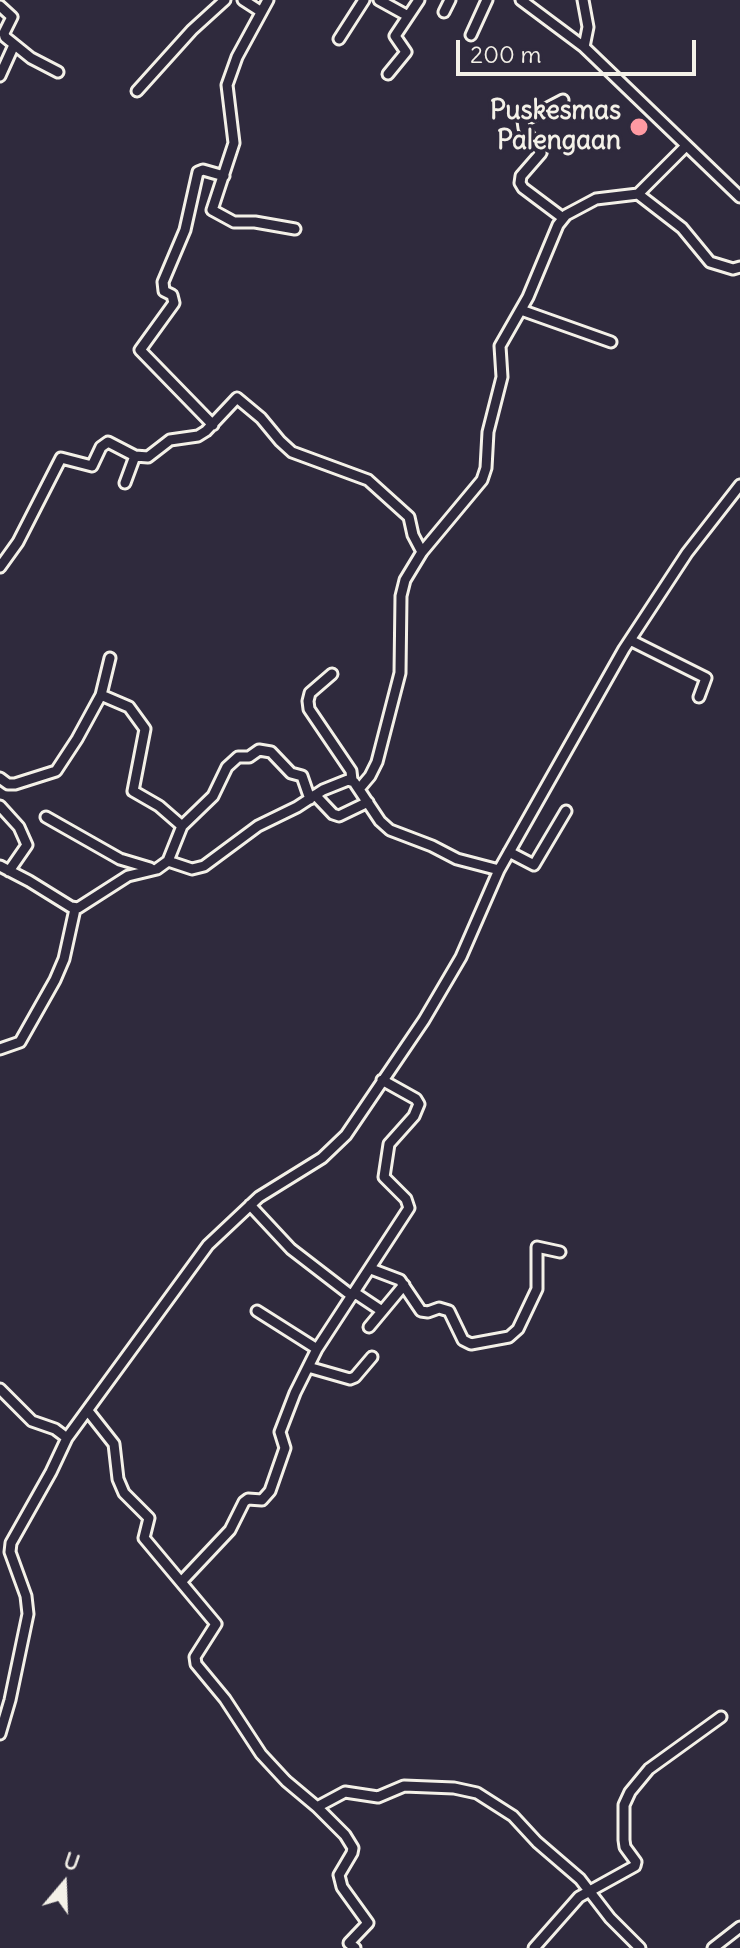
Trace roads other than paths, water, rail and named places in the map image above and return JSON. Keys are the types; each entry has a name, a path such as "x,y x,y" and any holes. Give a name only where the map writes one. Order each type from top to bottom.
{"street":[{"path":"137,91 192,30 225,0"},
{"path":"243,0 260,11"},
{"path":"268,0 260,11 227,85 235,138 213,211 234,222 295,229"},
{"path":"339,39 364,0"},
{"path":"379,0 408,16"},
{"path":"388,74 406,52 395,37 419,0"},
{"path":"444,12 450,0"},
{"path":"471,35 487,0"},
{"path":"521,0 584,47 740,197"},
{"path":"583,0 588,27 584,47"},
{"path":"0,6 12,17 4,33 14,45 58,72"},
{"path":"0,76 14,45"},
{"path":"563,100 523,121 524,128 541,153 521,176 520,183 563,218"},
{"path":"168,861 192,869 204,866 258,826 333,785 356,784 374,769 387,730 400,667 402,588 422,552 482,480 486,468 488,432 502,377 500,346 521,310 563,218 596,199 638,194 685,147"},
{"path":"213,425 142,356 140,346 174,303 172,295 164,291 163,282 185,230 198,172 203,170 224,176"},
{"path":"638,194 682,228 710,262 733,269 740,267"},
{"path":"521,310 611,342"},
{"path":"0,567 18,542 61,458 92,466 101,447 108,442 135,456 148,457 170,440 198,436 238,398 292,452 368,480 409,517 413,535 422,552"},
{"path":"125,483 135,456"},
{"path":"0,1734 28,1614 26,1596 10,1552 11,1543 67,1438 191,1265 250,1205 337,1147 424,1020 461,957 499,870 630,640 687,553 740,485"},
{"path":"630,640 704,675 707,681 699,697"},
{"path":"1,782 15,784 56,771 101,695 110,658"},
{"path":"332,674 310,693 309,709 380,821 390,830 457,859 499,870"},
{"path":"101,695 129,707 145,729 133,791 159,806 182,826"},
{"path":"75,909 128,876 154,869 168,861 182,826 213,796 231,763 238,757 249,757 259,750 274,754 291,773 302,776 312,797 333,814 339,816 368,802"},
{"path":"0,806 19,827 27,845 5,868 75,909"},
{"path":"509,852 534,865 566,811"},
{"path":"46,817 120,859 154,869"},
{"path":"0,1049 20,1042 55,980 64,959 75,909"},
{"path":"182,1581 230,1530 244,1502 248,1499 262,1500 270,1491 285,1448 280,1432 295,1393 317,1349 409,1208 406,1199 384,1177 389,1144 414,1116 419,1104 416,1099 382,1080"},
{"path":"250,1205 291,1249 382,1311"},
{"path":"371,1269 397,1278 421,1311 439,1308 449,1311 466,1343 505,1338 514,1333 522,1325 535,1296 537,1247 560,1252"},
{"path":"369,1327 404,1285"},
{"path":"257,1311 317,1349"},
{"path":"308,1367 353,1379 372,1357"},
{"path":"0,1389 32,1421 55,1429 67,1438"},
{"path":"88,1411 114,1444 118,1479 124,1493 149,1518 144,1538 217,1626 195,1657 196,1664 225,1699 268,1762 345,1835 353,1848 339,1872 339,1879 368,1923 350,1946"},
{"path":"534,1948 574,1901 636,1864 624,1845 626,1798 649,1769 721,1717"},
{"path":"317,1807 345,1792 378,1797 404,1786 473,1791 513,1816 580,1879 640,1948"},
{"path":"713,1948 740,1927"}],"place":[{"name":"Puskesmas Palengaan","path":"639,127"}]}
